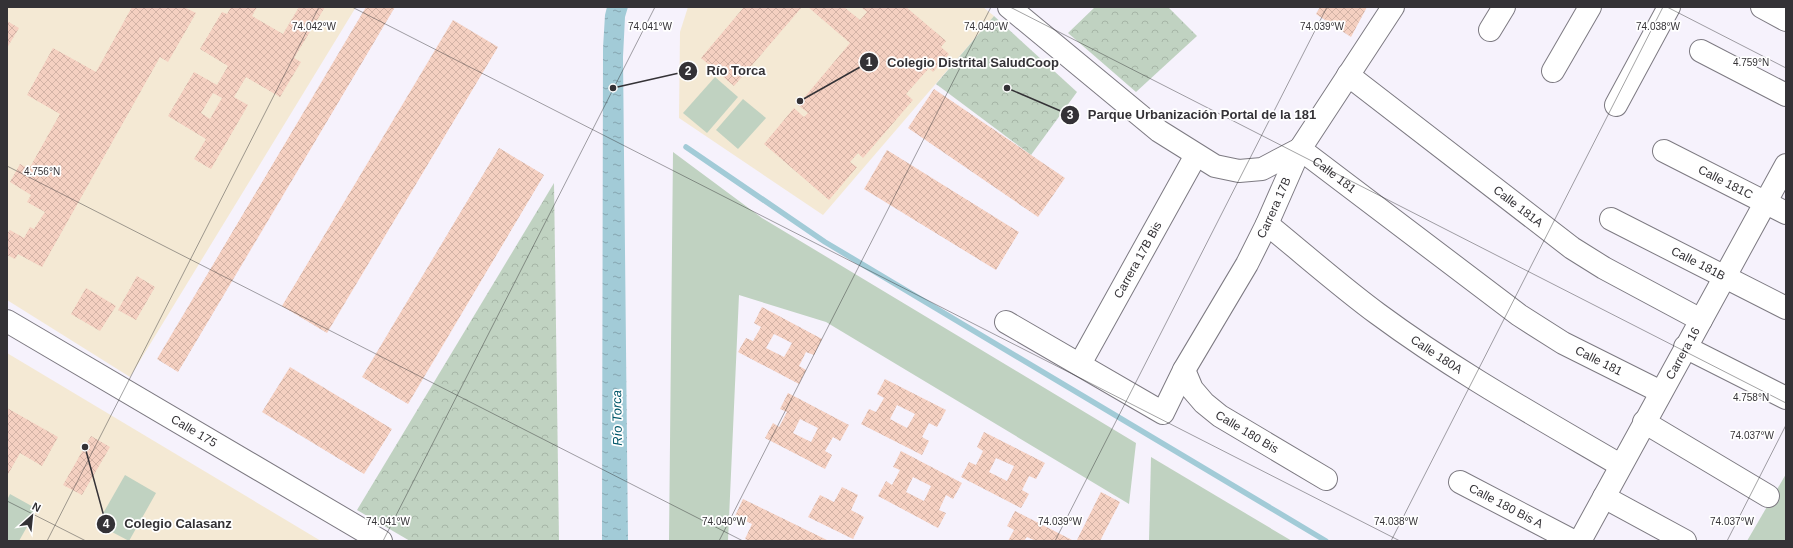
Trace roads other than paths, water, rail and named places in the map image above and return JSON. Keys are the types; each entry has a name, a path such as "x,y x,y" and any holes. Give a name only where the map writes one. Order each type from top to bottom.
{"street":[{"name":"Carrera 17B","path":"1080,364 1164,413 1184,370 1247,264 1267,224 1300,149 1393,7"},
{"path":"1490,30 1504,7"},
{"path":"1553,71 1590,7"},
{"path":"1616,105 1669,7"},
{"path":"1762,7 1786,20"},
{"name":"Calle 181","path":"1017,10 1159,130 1196,155 1215,166 1239,171 1262,168 1300,149 1519,315 1569,346 1661,392"},
{"path":"1701,50 1786,95"},
{"name":"Calle 181A","path":"1348,75 1572,248 1604,268 1701,320"},
{"name":"Calle 181C","path":"1664,151 1786,213"},
{"name":"Carrera 17B Bis","path":"1080,364 1196,155"},
{"name":"Carrera 16","path":"1580,541 1764,202 1786,165"},
{"name":"Calle 181B","path":"1611,220 1786,308"},
{"name":"Calle 180A","path":"1267,224 1377,313 1463,373 1620,465"},
{"name":"Calle 175","path":"7,321 360,535 381,541"},
{"path":"1006,322 1080,364"},
{"path":"1685,347 1786,398"},
{"name":"Calle 180 Bis","path":"1184,370 1196,394 1204,403 1220,416 1326,479"},
{"path":"1644,422 1768,496"},
{"name":"Calle 180 Bis A","path":"1460,482 1573,541"},
{"path":"1604,496 1685,541"}],"water":[{"path":"607,7 628,7 625,17 623,57 628,541 602,541 603,48 605,15"}],"waterway":[{"path":"686,147 825,242 1326,541"}],"place":[{"name":"Río Torca","path":"613,88"},
{"name":"Parque Urbanización Portal de la 181","path":"1007,88"},
{"name":"Colegio Distrital SaludCoop","path":"800,101"},
{"name":"Colegio Calasanz","path":"85,447"}]}
